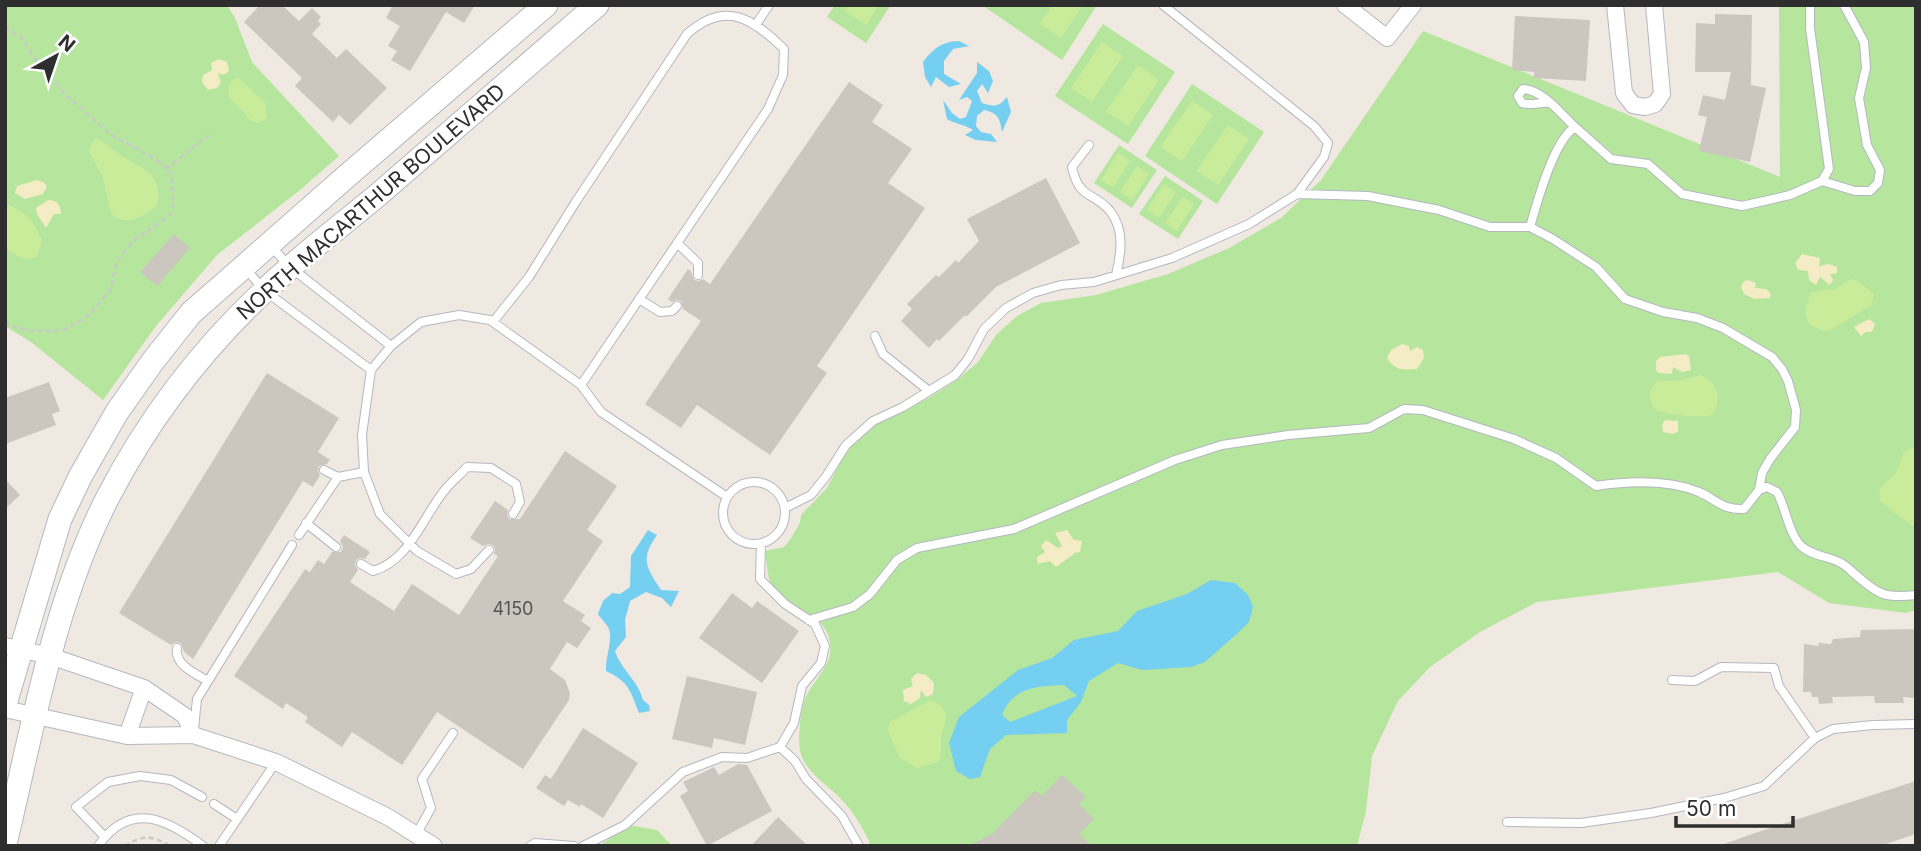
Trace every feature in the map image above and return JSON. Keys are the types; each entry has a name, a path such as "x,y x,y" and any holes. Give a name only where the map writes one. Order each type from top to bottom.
{"main road":[{"name":"NORTH MACARTHUR BOULEVARD","path":"5,707 13,648 61,519 81,475 117,412 191,313 546,5"},
{"name":"NORTH MACARTHUR BOULEVARD","path":"5,844 50,656 78,564 108,497 141,441 183,380 222,334 290,267 376,197 597,5"}],"street":[{"path":"1345,5 1387,38 1413,5"},
{"path":"1615,5 1624,93 1633,105 1645,107 1655,104 1662,94 1654,5"},
{"path":"13,648 50,656 144,688 185,716 193,735"},
{"path":"127,736 144,688"},
{"path":"5,707 127,736 193,735 276,762 388,817 434,846"}],"lane":[{"path":"757,23 769,5"},
{"path":"785,508 811,495 846,445 873,421 956,375 984,329 1006,308 1033,293 1061,285 1094,282 1172,258 1238,229 1297,194 1324,157 1328,144 1314,126 1163,5"},
{"path":"1549,103 1611,159 1648,164 1682,194 1742,206 1790,195 1822,181 1829,169 1810,28 1810,5"},
{"path":"1822,181 1855,191 1870,191 1878,183 1880,170 1867,145 1859,98 1866,68 1864,42 1844,5"},
{"path":"493,322 529,277 687,34 702,19 729,12 757,23 784,49 783,75 768,109 581,386"},
{"path":"1530,227 1555,156 1567,132 1575,127"},
{"path":"1089,145 1072,167 1081,191 1109,210 1117,223 1121,240 1116,275"},
{"path":"809,620 853,607 870,594 897,560 917,548 1013,529 1175,460 1222,445 1288,435 1368,428 1404,409 1423,410 1514,439 1556,458 1596,486 1620,482 1668,484 1699,492 1729,510 1744,509 1759,490 1762,473 1770,459 1795,427 1796,410 1788,381 1772,357 1723,328 1697,318 1663,312 1625,299 1596,267 1530,227 1490,227 1439,210 1368,196 1297,194"},
{"path":"677,243 698,263 698,275"},
{"path":"269,244 290,267 391,346"},
{"path":"244,267 265,291 371,370"},
{"path":"639,299 660,312 672,311 677,306"},
{"path":"489,550 471,569 456,574 417,551 380,514 364,472 362,435 371,370 391,346 421,323 458,315 493,322 581,386 601,412 727,496"},
{"path":"875,336 883,354 929,391"},
{"path":"361,564 373,570 385,567 409,543 444,491 467,467 491,468 516,484 520,502 513,514"},
{"path":"324,470 338,477 364,472"},
{"path":"299,535 338,477"},
{"path":"760,482 777,491 785,508 782,527 761,544 740,541 726,527 723,517 727,496 741,484 760,482"},
{"path":"1759,490 1767,488 1777,492 1785,506 1791,529 1801,545 1815,555 1842,563 1872,589 1890,598 1916,595"},
{"path":"306,523 336,547"},
{"path":"583,846 625,825 684,772 722,757 747,758 780,747 794,723 802,686 821,663 825,646 815,624 785,604 760,579 761,544"},
{"path":"193,735 197,699 292,545"},
{"path":"177,648 179,662 208,681"},
{"path":"1672,680 1695,681 1721,667 1774,668 1779,686 1815,738"},
{"path":"1507,822 1581,823 1651,813 1724,798 1764,786 1815,738 1833,729 1916,724"},
{"path":"416,835 430,808 422,779 453,733"},
{"path":"780,747 842,816 859,846"},
{"path":"219,846 276,762"},
{"path":"104,836 76,807 108,782 140,776 171,780 202,797"},
{"path":"214,804 237,819"},
{"path":"98,846 104,836 121,824 142,817 160,820 184,832 203,846"},
{"path":"530,846 535,843 574,846"}],"path":[{"path":"5,27 22,38 38,64 110,134 162,163 171,174 173,206 170,215 133,241 122,254 116,265 110,290 92,312 64,330 35,331 5,323"},
{"path":"166,169 209,135"},
{"path":"125,846 149,836 160,839 169,846"}],"green space":[{"path":"5,5 227,5 235,18 252,62 339,156 217,255 156,326 103,400 31,342 5,326"},
{"path":"835,5 891,5 866,43 827,17"},
{"path":"849,5 879,5 866,25 845,11"},
{"path":"982,5 1097,5 1062,60"},
{"path":"1052,5 1083,5 1061,38 1040,24"},
{"path":"1779,5 1916,5 1916,610 1906,613 1829,603 1778,572 1537,602 1480,632 1430,667 1398,701 1372,756 1366,811 1357,846 866,846 870,843 854,814 811,771 800,750 800,720 804,702 827,663 830,654 828,635 818,620 786,601 773,588 768,575 765,551 784,547 790,540 800,523 801,515 827,488 849,446 888,417 925,400 957,380 978,362 996,335 1017,316 1041,303 1096,295 1168,274 1229,248 1281,218 1321,180 1423,31 1780,177"},
{"path":"1103,24 1175,72 1128,144 1055,96"},
{"path":"1102,42 1123,56 1092,102 1071,88"},
{"path":"1138,65 1159,80 1128,126 1106,112"},
{"path":"239,78 266,104 267,117 259,123 253,122 229,97 228,87 234,79"},
{"path":"1192,84 1264,132 1217,204 1145,156"},
{"path":"1192,101 1213,115 1182,161 1160,147"},
{"path":"1228,125 1249,139 1218,185 1196,171"},
{"path":"96,139 152,175 158,187 157,205 147,213 132,220 114,217 109,208 103,178 89,151"},
{"path":"1119,145 1157,170 1132,208 1094,183"},
{"path":"1118,153 1130,161 1113,187 1101,180"},
{"path":"1137,166 1149,174 1132,200 1120,192"},
{"path":"1165,176 1203,201 1178,239 1139,214"},
{"path":"1164,184 1176,192 1159,218 1147,210"},
{"path":"1183,197 1194,204 1177,231 1165,223"},
{"path":"5,204 23,213 36,227 42,240 37,257 24,259 5,248"},
{"path":"1851,279 1858,281 1874,294 1871,305 1829,331 1822,331 1809,324 1805,312 1810,294 1835,289"},
{"path":"1700,375 1712,382 1717,391 1713,415 1674,414 1660,411 1653,406 1649,393 1657,381 1678,381"},
{"path":"1912,447 1916,449 1916,527 1880,499 1881,487 1896,473 1904,452"},
{"path":"930,700 943,708 946,717 940,756 938,762 917,768 900,758 887,729 890,722"},
{"path":"629,825 657,830 672,846 599,846"}],"sand":[{"path":"219,59 227,62 229,71 224,75 218,73 221,83 217,88 208,90 202,82 203,75 212,70 211,63"},
{"path":"37,180 47,186 43,194 25,199 15,193 17,186"},
{"path":"48,200 58,204 61,214 54,214 46,228 36,208"},
{"path":"1802,254 1820,258 1819,266 1829,264 1837,267 1837,273 1830,274 1833,280 1830,285 1820,277 1816,285 1809,280 1808,271 1798,270 1795,263"},
{"path":"1744,281 1756,283 1755,288 1766,289 1771,294 1770,298 1755,299 1744,294 1741,287"},
{"path":"1869,319 1875,324 1872,332 1861,336 1854,327"},
{"path":"1402,344 1409,346 1410,351 1417,347 1423,350 1424,358 1417,369 1400,369 1387,358 1391,350"},
{"path":"1685,354 1689,356 1691,370 1682,372 1673,367 1672,374 1659,373 1656,370 1656,361 1660,357"},
{"path":"1665,420 1678,421 1678,432 1663,432 1662,425"},
{"path":"1067,530 1074,540 1082,541 1080,552 1056,567 1050,561 1038,564 1037,557 1045,552 1041,546 1046,540 1058,548 1062,546 1055,533"},
{"path":"917,673 926,675 934,683 933,694 926,697 921,690 920,698 911,704 904,701 903,690 913,686 911,679"}],"water":[{"path":"959,41 969,46 953,49 944,61 944,74 961,84 949,87 936,77 931,87 925,77 923,62 938,47"},
{"path":"977,62 989,71 993,81 988,93 982,84 977,91 982,103 996,105 1007,97 1011,112 1002,132 999,120 992,113 984,110 977,116 976,126 981,132 991,134 997,142 976,140 965,135 973,130 947,119 943,100 960,119 966,117 972,101 967,97 959,100 977,73"},
{"path":"648,530 657,535 647,557 652,575 661,590 679,591 671,607 662,598 646,592 630,601 625,620 626,637 615,651 643,700 649,705 650,711 639,713 628,688 620,679 606,671 610,634 598,614 603,601 612,593 620,594 630,587 631,556"},
{"path":"1211,580 1235,583 1248,595 1253,607 1249,622 1205,662 1191,667 1142,670 1118,663 1089,681 1081,702 1067,720 1067,733 1006,735 990,749 980,777 970,779 956,771 949,743 959,717 1018,670 1052,658 1074,640 1118,631 1137,611 1187,594","holes":["1064,685 1077,696 1010,722 1002,715 1013,699 1027,690"]}],"building":[{"path":"260,5 282,5 299,21 312,8 321,17 318,21 321,24 312,34 337,58 346,49 387,88 350,125 339,115 333,122 295,86 302,78 244,22"},
{"path":"393,5 475,5 464,23 446,12 410,71 391,60 397,51 388,46 400,26 386,18"},
{"path":"1715,14 1752,15 1751,85 1766,88 1750,162 1699,151 1707,117 1698,115 1703,95 1725,100 1731,72 1695,72 1696,23 1715,24"},
{"path":"1515,16 1590,20 1586,81 1534,78 1534,72 1512,70"},
{"path":"849,82 883,105 872,122 912,149 888,183 925,208 817,366 827,373 770,455 697,405 681,428 645,404 701,321 683,309 681,301 672,302 668,299 688,269 694,280 703,279 710,284"},
{"path":"1046,178 1080,243 996,287 929,348 901,321 912,309 907,304 936,275 939,277 956,260 958,263 979,241 967,219"},
{"path":"174,234 190,248 157,286 140,272"},
{"path":"267,373 339,418 318,452 330,460 319,466 320,475 313,487 303,481 193,659 184,652 181,643 171,645 119,613"},
{"path":"49,382 60,411 52,414 56,425 5,444 5,398"},
{"path":"565,451 617,486 587,530 603,541 563,601 585,615 581,621 591,628 577,648 567,642 550,669 565,680 570,693 569,700 523,769 437,712 402,765 352,732 342,747 305,722 308,717 286,703 283,709 234,676 305,569 310,572 318,560 324,564 332,552 341,552 343,547 340,541 344,535 370,552 365,559 356,560 358,570 350,582 394,611 412,584 459,615 498,556 494,554 493,545 483,546 470,538 495,501 508,510 509,519 520,519"},
{"path":"5,479 20,495 5,509"},
{"path":"732,593 752,608 757,601 799,631 762,683 699,638"},
{"path":"1916,629 1916,698 1903,697 1904,703 1875,703 1874,696 1832,697 1833,703 1819,704 1818,697 1812,697 1811,692 1803,692 1804,644 1819,646 1818,643 1831,644 1833,639 1860,637 1861,630"},
{"path":"687,676 757,692 745,745 714,738 712,748 672,739"},
{"path":"583,728 638,763 603,818 581,804 580,807 568,800 564,806 536,788 545,775 551,779"},
{"path":"738,764 747,765 772,811 707,846 680,796 688,791 683,782 714,767 719,775"},
{"path":"1062,775 1086,797 1079,804 1094,819 1079,834 1092,846 968,846 993,833 1035,790 1042,796"},
{"path":"1916,781 1916,834 1880,846 1724,846 1752,834"},
{"path":"778,817 808,846 751,846"}]}
